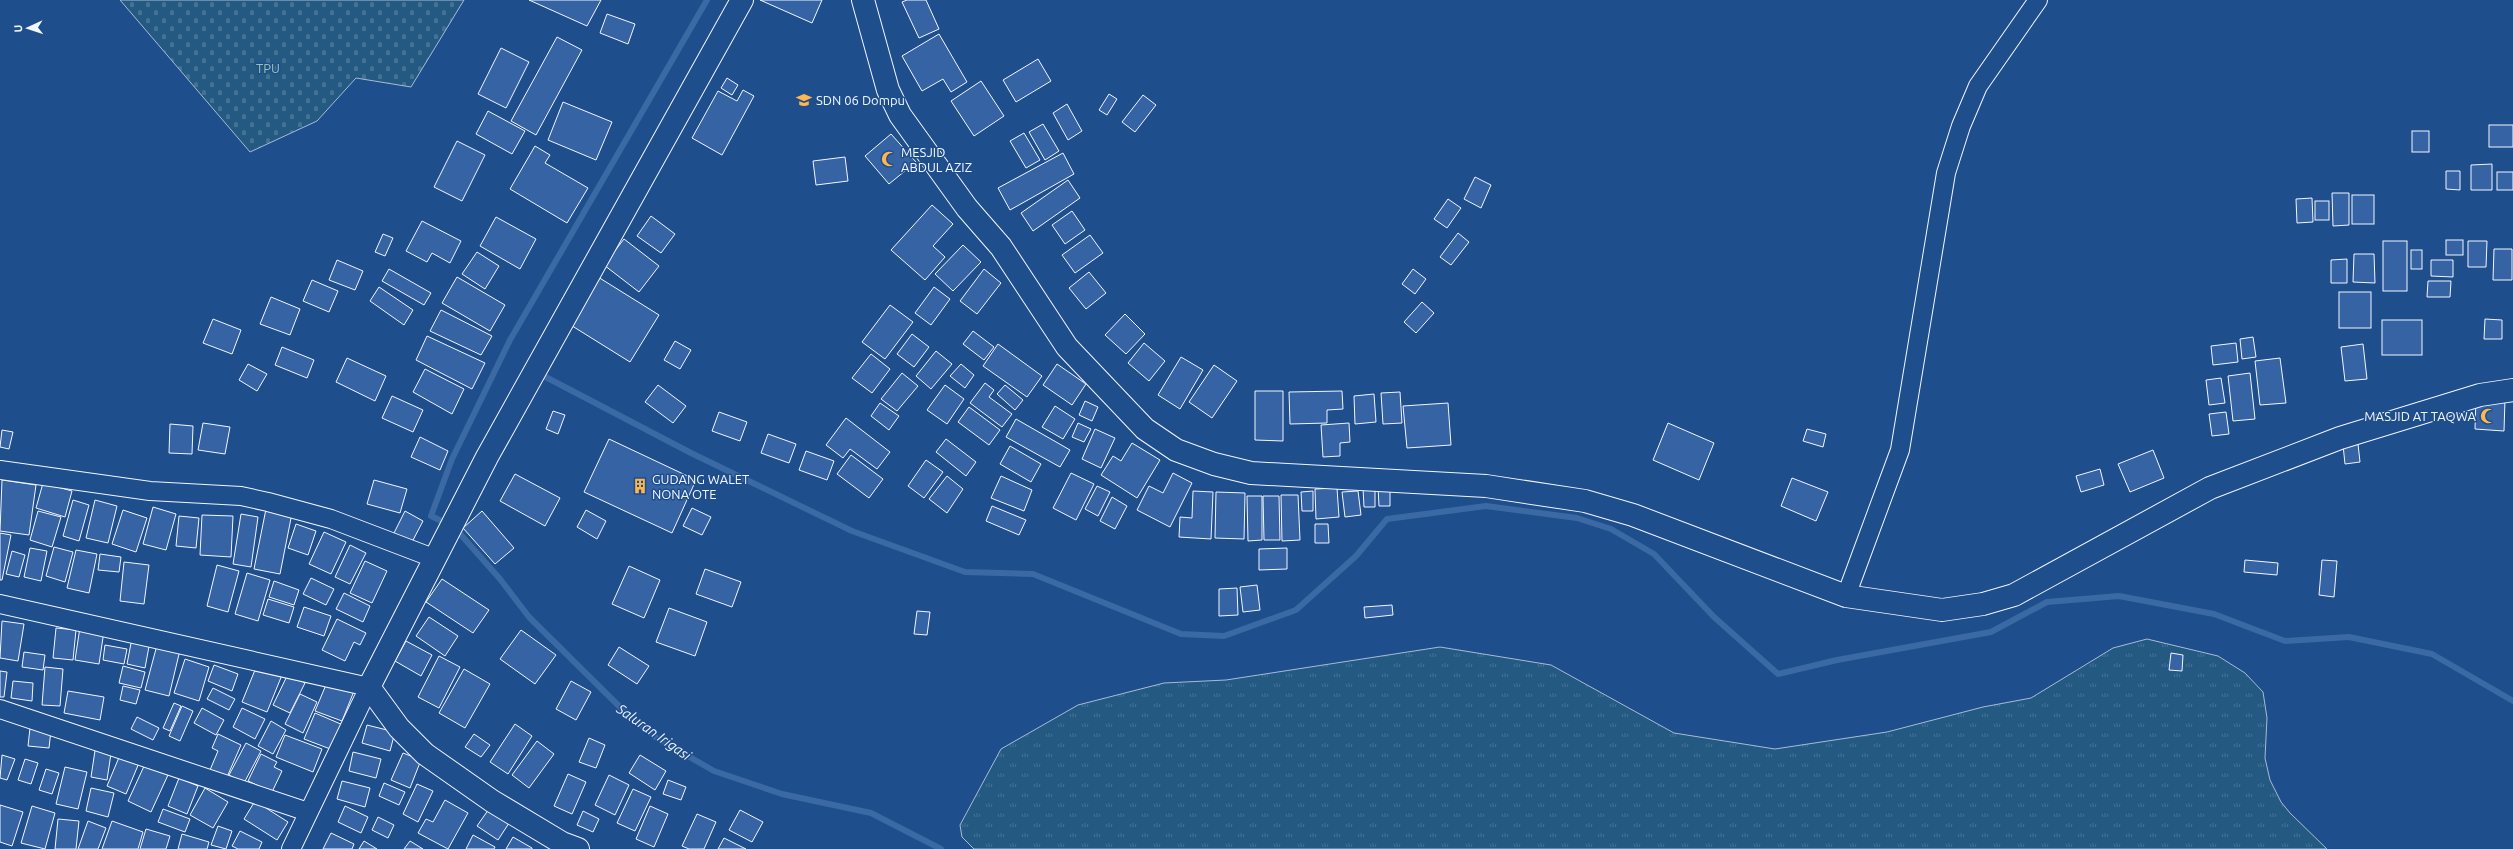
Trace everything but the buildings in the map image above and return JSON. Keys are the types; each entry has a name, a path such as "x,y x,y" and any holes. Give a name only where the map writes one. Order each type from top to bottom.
{"main road":[{"path":"578,849 562,843 492,801 425,754 399,728 369,687 487,457 742,0"},
{"path":"863,0 888,90 900,116 915,140 967,208 1001,247 1067,347 1144,429 1176,450 1214,464 1251,473 1486,486 1585,501 1633,515 1846,596 1942,610 1982,604 2014,596 2210,488 2340,438 2480,395 2513,390"}],"street":[{"path":"1846,596 1900,450 1945,181 1952,151 1978,86 2038,0"},
{"path":"0,470 150,491 241,496 331,519 436,559"},
{"path":"0,604 369,687 291,849"},
{"path":"0,709 308,812"}],"green space":[{"name":"TPU","path":"120,0 464,0 411,87 356,78 317,121 250,152"},
{"path":"2147,639 2218,656 2245,673 2263,692 2267,718 2265,758 2270,780 2281,802 2290,813 2327,849 974,849 962,837 960,825 1001,749 1078,705 1164,683 1226,680 1440,647 1551,665 1674,733 1775,749 1887,732 1983,707 2031,698 2113,648"}],"waterway":[{"name":"Saluran Irigasi","path":"707,0 510,340 452,459 431,516 454,527 500,579 529,617 631,718 622,709 655,737 714,771 782,794 871,813 941,849"},
{"path":"538,373 691,453 852,531 965,572 1033,574 1181,634 1224,636 1296,610 1356,556 1387,519 1486,506 1577,518 1611,529 1654,554 1714,617 1778,674 1837,660 1991,632 2047,602 2119,596 2214,614 2285,641 2349,637 2432,654 2513,701"}],"place":[{"name":"SDN 06 Dompu","path":"804,100"},
{"name":"MESJID ABDUL AZIZ","path":"889,159"},
{"name":"MASJID AT TAQWA","path":"2488,416"},
{"name":"GUDANG WALET NONA OTE","path":"640,486"}]}
